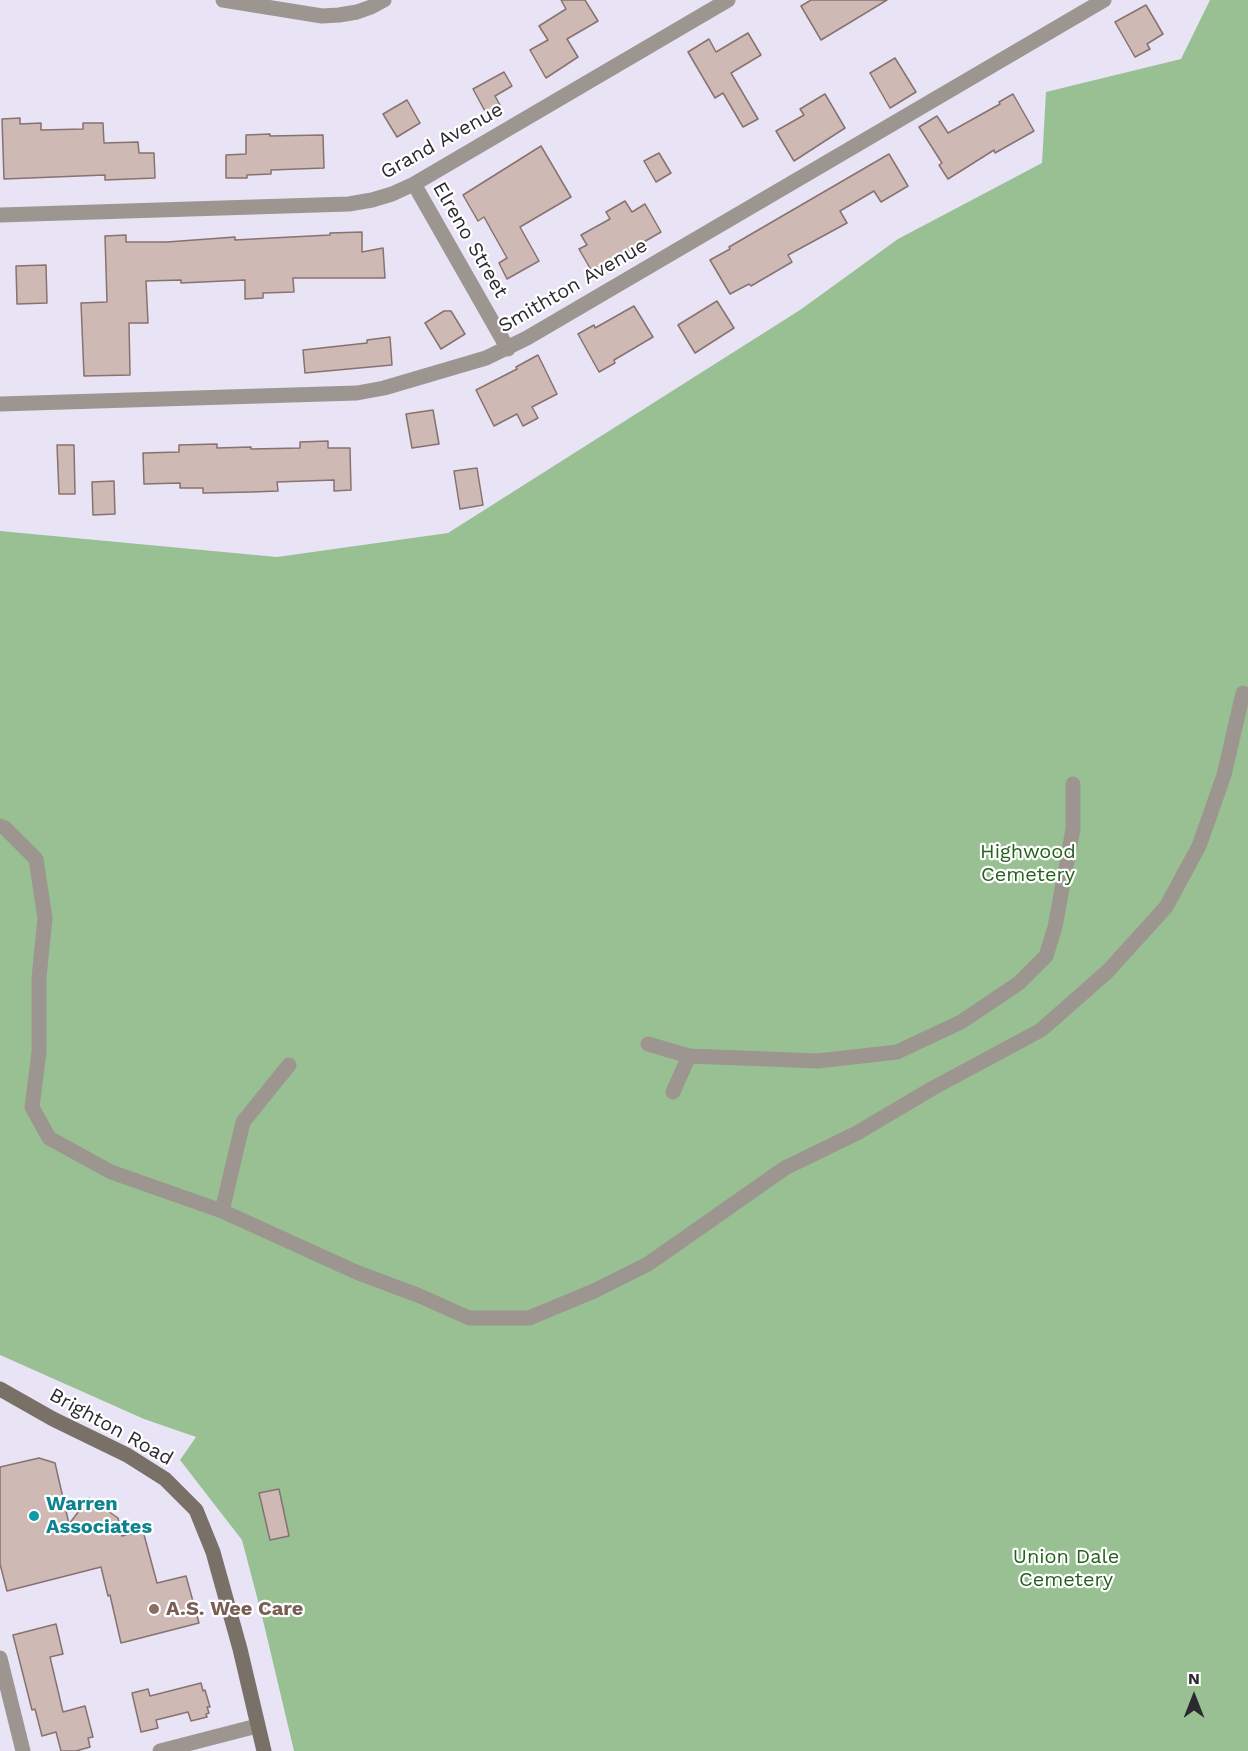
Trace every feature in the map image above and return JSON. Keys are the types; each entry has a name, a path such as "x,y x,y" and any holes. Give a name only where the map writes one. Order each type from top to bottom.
{"street":[{"path":"223,0 322,16 357,12 384,0"},
{"name":"Grand Avenue","path":"0,215 349,204 372,200 414,184 728,0"},
{"name":"Smithton Avenue","path":"0,404 357,393 384,388 486,358 508,349 1104,0"},
{"name":"Elreno Street","path":"414,184 508,349"},
{"path":"0,826 5,828 36,859 45,918 39,978 39,1052 32,1107 49,1138 111,1172 222,1211 356,1272 420,1296 469,1318 529,1318 594,1291 648,1264 785,1168 857,1133 933,1088 1041,1030 1108,971 1166,907 1199,846 1224,775 1243,693"},
{"path":"648,1044 689,1056 818,1061 897,1052 961,1022 1019,983 1046,956 1055,927 1072,829 1073,784"},
{"path":"737,1045 748,1057"},
{"path":"673,1092 689,1056"},
{"path":"222,1211 243,1122 289,1065"},
{"name":"Brighton Road","path":"0,1389 53,1419 127,1455 165,1479 195,1510 213,1552 240,1649 264,1751"},
{"path":"0,1659 23,1751"},
{"path":"160,1751 258,1726"}],"green space":[{"path":"1210,0 1248,0 1248,1751 294,1751 242,1540 180,1460 196,1437 144,1419 0,1355 0,531 277,557 448,533 800,310 898,239 1042,163 1046,92 1181,59"}],"building":[{"path":"561,0 585,0 598,21 567,39 578,57 546,78 530,50 548,40 539,26 566,9"},
{"path":"811,0 887,0 821,40 801,6"},
{"path":"1146,5 1163,34 1147,44 1150,49 1135,57 1115,22"},
{"path":"748,33 761,55 731,73 758,119 743,127 723,93 715,98 688,52 709,39 716,52"},
{"path":"895,58 916,92 890,108 870,73"},
{"path":"504,72 512,86 495,96 500,105 486,113 473,89"},
{"path":"825,94 845,128 794,161 776,131 804,115 800,109"},
{"path":"1013,94 1034,131 995,153 994,150 948,179 939,165 942,163 919,127 937,116 948,133 1000,104 999,102"},
{"path":"407,100 420,123 397,137 383,114"},
{"path":"20,118 20,124 41,123 41,130 83,129 83,123 103,123 104,143 138,142 139,153 154,153 155,178 105,180 105,175 4,179 2,119"},
{"path":"270,134 270,136 323,135 324,168 271,170 271,174 247,175 247,178 226,178 226,155 246,154 246,135"},
{"path":"541,146 571,197 520,227 539,261 507,279 499,263 507,258 484,217 478,221 463,195"},
{"path":"659,153 671,173 656,182 644,161"},
{"path":"889,154 908,186 881,202 874,191 840,211 847,223 788,255 792,262 751,286 749,284 730,294 710,260"},
{"path":"625,201 632,212 645,204 661,232 611,261 613,263 594,275 579,249 587,245 581,235 610,219 606,212"},
{"path":"362,232 362,252 383,248 385,278 293,278 294,292 263,293 263,298 245,299 245,280 181,283 181,280 146,281 148,323 129,323 130,375 84,376 81,303 107,302 105,236 126,235 126,242 167,242"},
{"path":"46,265 47,303 17,304 16,266"},
{"path":"717,301 734,328 695,353 678,325"},
{"path":"634,306 653,337 614,360 615,363 599,372 578,334 594,325 595,328"},
{"path":"444,311 451,311 465,334 441,349 425,323"},
{"path":"390,337 392,365 305,373 303,350 367,343 367,340"},
{"path":"538,355 557,394 532,407 538,418 523,426 517,414 494,426 476,390 517,369 516,367"},
{"path":"433,410 439,444 412,448 406,414"},
{"path":"328,441 328,448 350,448 351,490 334,491 334,480 277,482 278,491 252,492 203,493 203,488 180,488 180,483 144,484 143,453 179,452 179,445 217,444 217,448 251,447 251,449 300,448 300,442"},
{"path":"57,445 74,445 75,494 59,494"},
{"path":"477,468 483,505 460,509 454,471"},
{"path":"114,481 115,514 93,515 92,482"},
{"path":"39,1458 55,1463 69,1524 89,1498 118,1518 122,1536 143,1531 157,1583 186,1576 199,1623 121,1643 101,1567 7,1591 0,1564 0,1467"},
{"path":"279,1489 289,1536 270,1540 259,1493"},
{"path":"56,1624 63,1654 50,1657 63,1712 85,1706 93,1737 88,1738 90,1747 76,1751 61,1751 56,1732 42,1736 35,1709 32,1710 13,1635"},
{"path":"201,1683 210,1707 207,1707 209,1713 206,1714 207,1717 191,1721 188,1712 156,1720 158,1728 141,1732 132,1693 148,1689 150,1696"}],"place":[{"name":"Warren Associates","path":"34,1516"},
{"name":"A.S. Wee Care","path":"154,1609"}],"park label":[{"name":"Highwood Cemetery","path":"1028,864"},
{"name":"Union Dale Cemetery","path":"1066,1568"}]}
